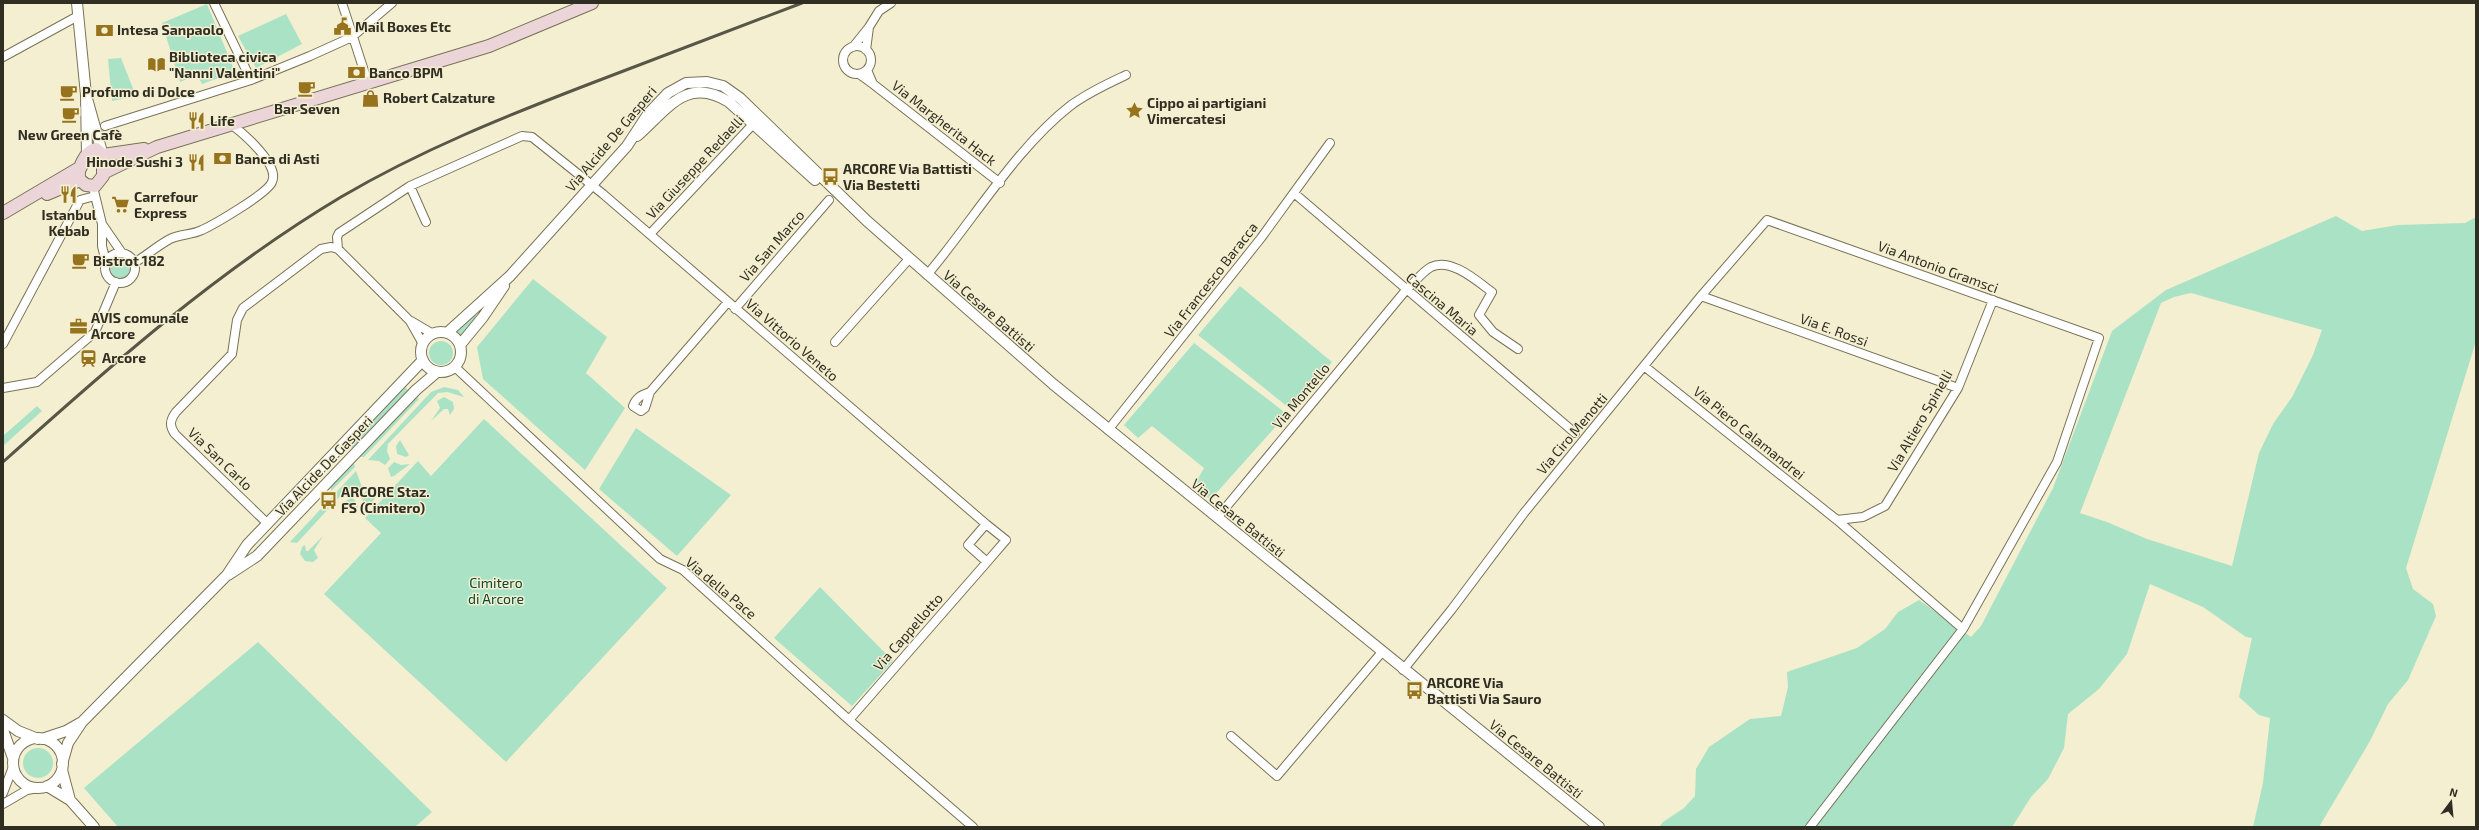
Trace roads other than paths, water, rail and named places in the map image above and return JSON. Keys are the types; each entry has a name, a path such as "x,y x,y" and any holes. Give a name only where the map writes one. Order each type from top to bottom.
{"main road":[{"path":"103,173 157,147 489,46 588,4"},
{"path":"103,153 103,173 101,180 94,191 80,180 78,173 93,149 103,153 157,147"},
{"path":"7,211 84,162"},
{"path":"7,211 80,180"}],"street":[{"path":"77,3 86,95 84,162"},
{"path":"214,3 251,80"},
{"path":"342,3 368,83"},
{"path":"105,126 251,80 352,37 392,3"},
{"name":"Via Margherita Hack","path":"863,72 850,72 844,63 846,52 853,47 869,27 879,11 891,3"},
{"path":"3,57 78,16"},
{"name":"Via Margherita Hack","path":"863,72 871,60 866,50 869,27"},
{"path":"853,47 866,50"},
{"name":"Via Margherita Hack","path":"863,72 873,84 1000,183"},
{"path":"927,275 1036,138 1070,106 1097,88 1126,75"},
{"name":"Via Alcide De Gasperi","path":"627,146 648,114 668,93 686,83 700,82 715,84"},
{"name":"Via Cesare Battisti","path":"715,84 735,94 756,121"},
{"name":"Via Alcide De Gasperi","path":"447,333 510,276 627,146 680,98 698,92 713,94"},
{"name":"Via Cesare Battisti","path":"713,94 729,102 756,121 927,275 1108,430 1599,827"},
{"path":"86,95 103,153"},
{"name":"Via Giuseppe Redaelli","path":"650,234 756,121"},
{"path":"3,344 80,200 94,191 102,224 102,246 108,277 116,282 124,282 132,277 134,263 170,239 202,230 263,193 273,182 273,171 268,162 247,136 232,125"},
{"path":"410,321 423,344 423,360 426,366 437,372 449,371 455,367 460,357 460,345 455,338 447,333 433,334 410,321 338,249 337,237 339,232 410,186 522,136 528,135 592,185"},
{"name":"Via Francesco Baracca","path":"1108,430 1294,193 1330,143"},
{"name":"Via Vittorio Veneto","path":"592,185 975,514"},
{"path":"410,186 426,222"},
{"name":"Cascina Maria","path":"1294,193 1574,433"},
{"name":"Via San Marco","path":"735,309 829,200"},
{"name":"Via Ciro Menotti","path":"1403,670 1452,609 1524,513 1701,296 1767,220"},
{"name":"Via Antonio Gramsci","path":"1767,220 2099,338 2057,462 1963,629"},
{"path":"102,224 122,253 128,256 134,263"},
{"name":"Via San Carlo","path":"268,524 175,434 171,428 171,420 232,354 237,320 243,308 321,249 331,247 338,249"},
{"path":"106,262 114,254 122,253"},
{"path":"835,342 909,259"},
{"name":"Via Montello","path":"1216,518 1406,290 1432,266 1446,266 1462,270 1492,292 1479,315 1492,332 1518,349"},
{"name":"Via Alcide De Gasperi","path":"460,345 483,318 510,276"},
{"path":"3,388 37,382 95,332 116,282"},
{"name":"Via E. Rossi","path":"1701,296 1958,388"},
{"name":"Via Altiero Spinelli","path":"1837,520 1863,517 1885,506 1958,388 1993,300"},
{"path":"650,392 728,302"},
{"path":"423,344 433,334"},
{"name":"Via Alcide De Gasperi","path":"62,767 68,743 82,722 227,575 243,550 423,360"},
{"name":"Via Piero Calamandrei","path":"1644,366 1837,520 1963,629"},
{"name":"Via della Pace","path":"455,367 660,559 683,570 848,720 973,827"},
{"name":"Via Alcide De Gasperi","path":"227,575 257,556 416,390 437,372"},
{"name":"Via Cappellotto","path":"848,720 1006,540 975,514"},
{"path":"986,524 968,545 988,562"},
{"path":"1810,827 1963,629"},
{"path":"1231,736 1277,776 1382,652"},
{"path":"3,720 18,731 54,745 61,755 62,767 70,800"},
{"name":"Via Alcide De Gasperi","path":"40,739 66,731 82,722"},
{"path":"3,730 20,781 30,787 43,787 70,800 94,827"},
{"path":"3,793 20,746 27,741 40,739"},
{"path":"3,804 27,790 43,787 58,778 62,767"}],"railway":[{"path":"3,462 124,355 208,288 251,256 341,197 402,164 496,121 802,3"}],"place":[{"name":"Mail Boxes Etc","path":"342,27"},
{"name":"Intesa Sanpaolo","path":"104,30"},
{"name":"Biblioteca civica \"Nanni Valentini\"","path":"156,65"},
{"name":"Banco BPM","path":"356,73"},
{"name":"Bar Seven","path":"307,89"},
{"name":"Profumo di Dolce","path":"69,92"},
{"name":"Robert Calzature","path":"370,98"},
{"name":"Cippo ai partigiani Vimercatesi","path":"1134,111"},
{"name":"New Green Cafè","path":"70,115"},
{"name":"Life","path":"197,121"},
{"name":"Banca di Asti","path":"222,159"},
{"name":"Hinode Sushi 3","path":"196,162"},
{"name":"ARCORE Via Battisti Via Bestetti","path":"830,177"},
{"name":"Istanbul Kebab","path":"69,195"},
{"name":"Carrefour Express","path":"121,205"},
{"name":"Bistrot 182","path":"80,261"},
{"name":"AVIS comunale Arcore","path":"78,326"},
{"name":"Arcore","path":"89,358"},
{"name":"ARCORE Staz. FS (Cimitero)","path":"328,500"},
{"name":"ARCORE Via Battisti Via Sauro","path":"1414,691"}],"park label":[{"name":"Cimitero di Arcore","path":"496,592"}]}
